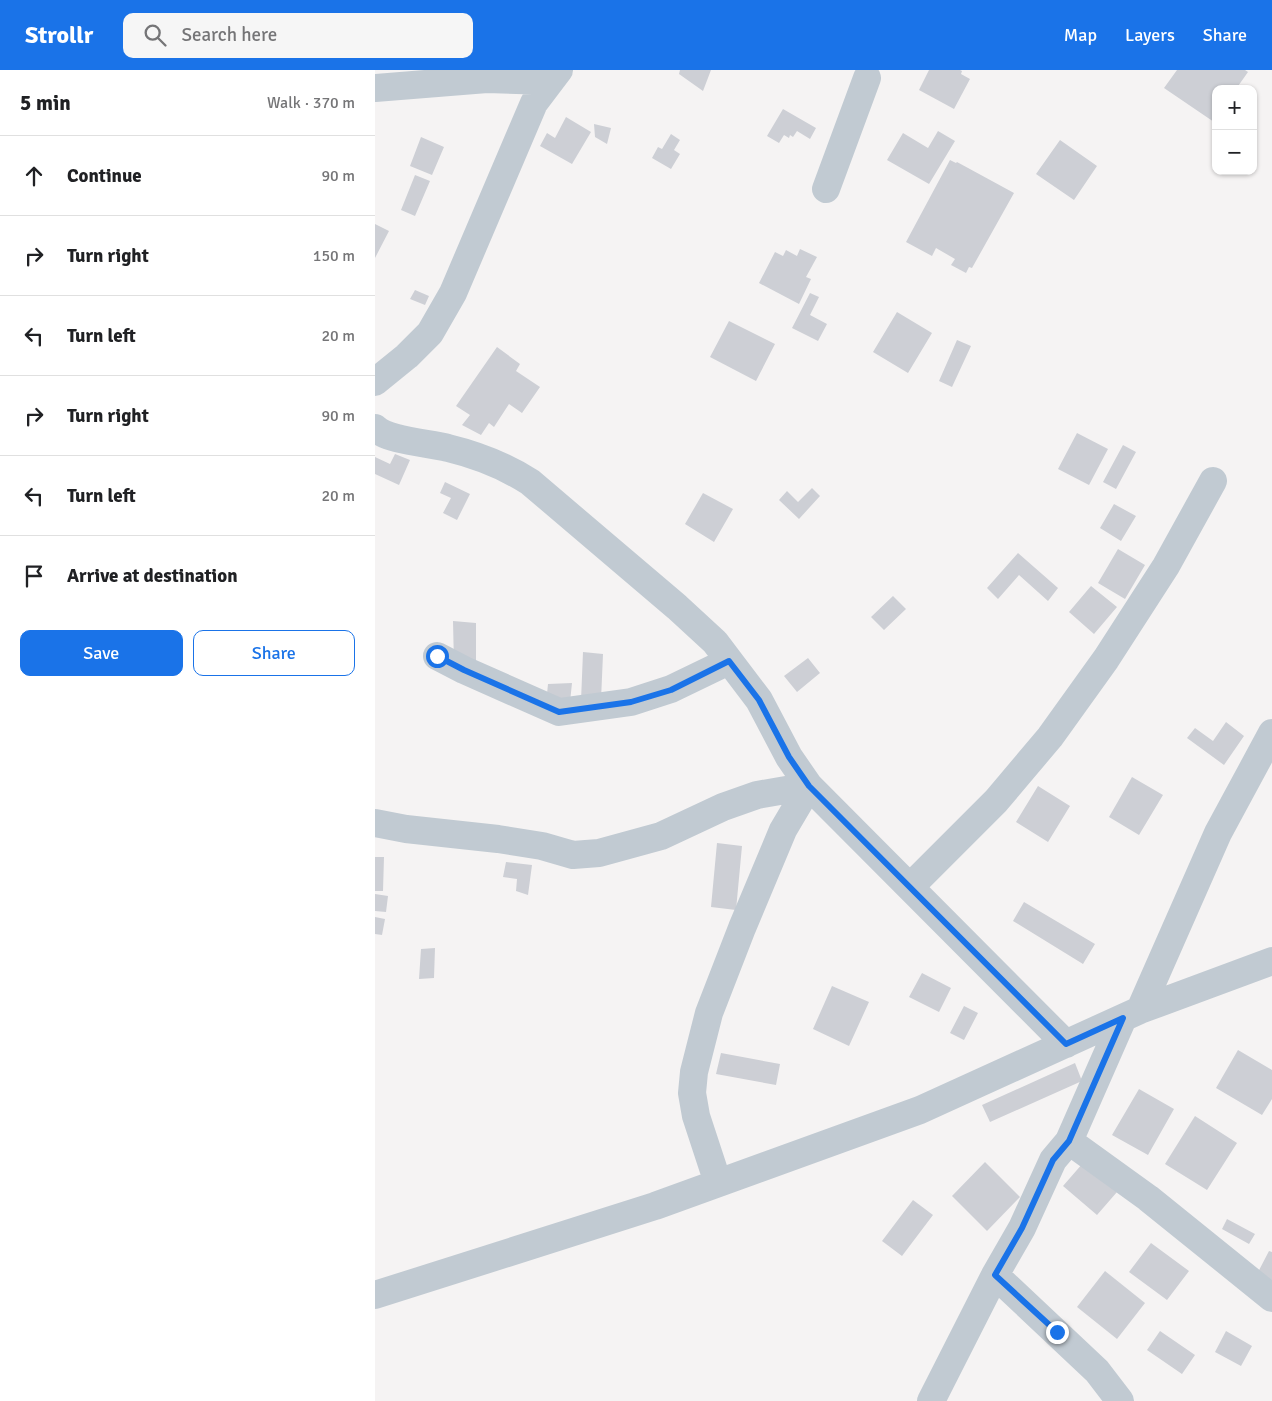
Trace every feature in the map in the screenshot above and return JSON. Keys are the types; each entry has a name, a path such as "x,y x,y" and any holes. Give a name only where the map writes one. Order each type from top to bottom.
{"street":[{"path":"375,88 554,76"},
{"path":"377,385 430,333 453,293 534,103 554,76"},
{"path":"826,189 867,78"},
{"path":"375,428 390,437 450,448 509,468 530,482 677,607 715,642 759,700 789,757 809,786 1066,1044"},
{"path":"910,887 996,802 1050,737 1107,659 1166,566 1213,481"},
{"path":"437,656 559,712 631,702 671,690 729,661"},
{"path":"931,1401 995,1275 1022,1228 1053,1160 1069,1141 1132,1014 1218,832 1272,732"},
{"path":"375,823 407,829 542,846 573,855 599,853 661,836 723,807 757,795 809,786"},
{"path":"718,1183 700,1133 696,1116 692,1093 694,1072 709,1013 742,928 783,830 809,786"},
{"path":"375,1295 655,1206 920,1110 1132,1014 1272,961"},
{"path":"1069,1141 1148,1198 1272,1298"},
{"path":"995,1275 1097,1371 1120,1401"}],"building":[{"path":"680,70 711,70 703,91 679,74"},
{"path":"929,70 960,70 962,71 961,74 970,79 954,109 919,90"},
{"path":"1177,70 1245,70 1248,72 1239,85 1212,85 1212,121 1164,88"},
{"path":"783,109 816,128 810,139 797,131 793,137 790,135 789,138 784,135 779,143 767,136"},
{"path":"566,117 591,132 572,164 540,146 547,133 555,138"},
{"path":"594,124 611,128 607,144 595,137"},
{"path":"938,131 955,141 929,184 887,160 903,133 928,148"},
{"path":"671,134 680,140 674,150 680,154 671,169 652,158 658,147 662,149"},
{"path":"421,137 444,147 432,175 410,166"},
{"path":"1060,140 1097,166 1074,200 1036,174"},
{"path":"950,160 1014,193 972,268 969,267 966,273 951,265 955,259 936,248 932,256 906,242"},
{"path":"415,175 430,181 415,216 401,210"},
{"path":"375,224 389,231 375,258"},
{"path":"800,249 817,257 806,277 811,279 799,304 759,283 775,252 783,256 786,250 797,256"},
{"path":"415,290 429,296 425,305 410,299"},
{"path":"810,293 819,297 810,315 827,324 818,341 792,328"},
{"path":"897,312 932,333 908,373 873,352"},
{"path":"729,321 775,344 756,381 710,357"},
{"path":"957,340 971,346 952,387 939,381"},
{"path":"497,347 520,364 516,371 540,387 522,413 509,404 494,427 489,423 481,435 462,425 470,415 456,406"},
{"path":"1077,433 1108,449 1089,485 1058,469"},
{"path":"1123,445 1136,452 1116,489 1103,482"},
{"path":"395,454 410,460 399,485 375,474 375,457 390,464"},
{"path":"445,482 470,494 457,520 443,513 451,498 440,493"},
{"path":"812,488 820,496 799,519 779,500 787,491 798,502"},
{"path":"703,493 733,509 714,542 685,524"},
{"path":"1114,504 1136,516 1121,541 1100,528"},
{"path":"1118,549 1145,565 1125,599 1098,583"},
{"path":"1018,553 1058,588 1048,601 1019,575 998,599 987,588"},
{"path":"1091,586 1117,607 1094,634 1069,612"},
{"path":"893,596 906,609 884,630 871,617"},
{"path":"453,621 476,623 476,666 454,665"},
{"path":"583,652 603,654 601,700 581,701"},
{"path":"808,658 820,673 797,692 784,676"},
{"path":"572,683 570,702 546,704 548,684"},
{"path":"1226,722 1244,736 1224,765 1187,738 1195,728 1213,741"},
{"path":"1132,777 1163,795 1139,835 1109,817"},
{"path":"1038,786 1070,806 1048,842 1016,822"},
{"path":"717,843 742,846 736,910 711,907"},
{"path":"375,857 384,857 383,891 375,891"},
{"path":"506,862 532,865 528,895 516,891 517,879 503,877"},
{"path":"375,894 388,896 386,912 375,911"},
{"path":"1024,902 1095,944 1083,964 1013,921"},
{"path":"375,917 385,919 382,935 375,934"},
{"path":"435,948 434,978 419,979 421,949"},
{"path":"922,973 951,988 939,1012 909,997"},
{"path":"832,986 869,1002 849,1046 813,1029"},
{"path":"964,1006 978,1013 964,1040 950,1033"},
{"path":"1238,1050 1272,1070 1272,1099 1262,1115 1216,1088"},
{"path":"721,1053 780,1064 776,1085 716,1074"},
{"path":"1075,1063 1082,1081 990,1122 982,1105"},
{"path":"1139,1089 1174,1109 1148,1155 1112,1135"},
{"path":"1195,1116 1237,1143 1207,1190 1165,1164"},
{"path":"985,1162 1020,1197 987,1231 952,1196"},
{"path":"1083,1163 1117,1192 1097,1215 1063,1186"},
{"path":"913,1200 933,1215 902,1256 882,1241"},
{"path":"1227,1219 1255,1234 1249,1244 1222,1229"},
{"path":"1151,1243 1189,1271 1167,1300 1129,1272"},
{"path":"1269,1251 1272,1252 1272,1284 1256,1276"},
{"path":"1105,1271 1145,1303 1117,1339 1077,1307"},
{"path":"1160,1331 1195,1355 1182,1374 1147,1350"},
{"path":"1226,1331 1252,1346 1241,1366 1215,1352"}],"route":[{"path":"437,656 559,712 631,702 671,690 729,661 759,700 789,757 809,786 1066,1044 1123,1018 1069,1141 1053,1160 1022,1228 995,1275 1057,1332"}]}
